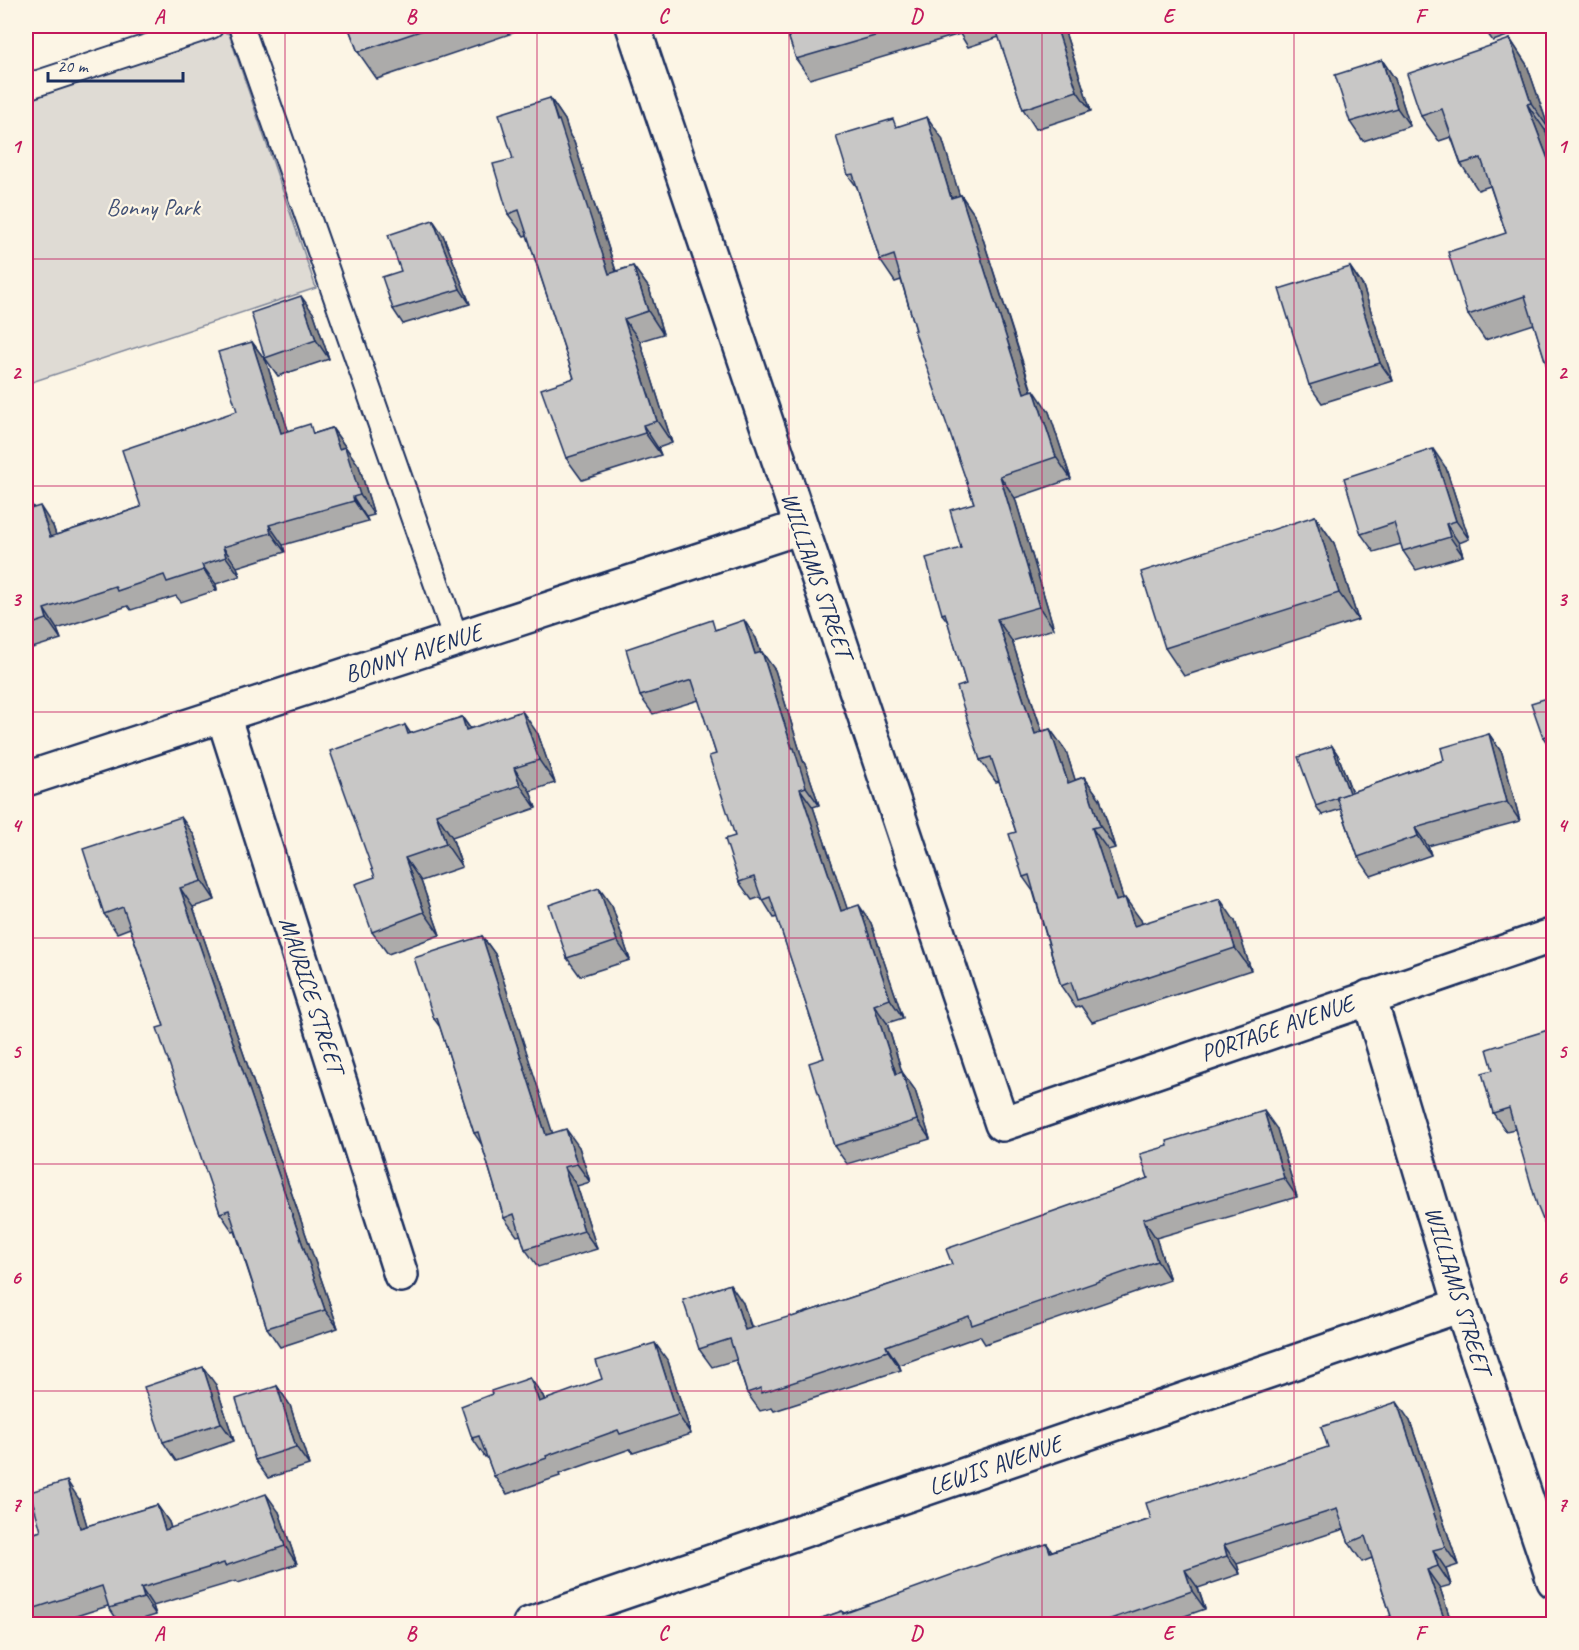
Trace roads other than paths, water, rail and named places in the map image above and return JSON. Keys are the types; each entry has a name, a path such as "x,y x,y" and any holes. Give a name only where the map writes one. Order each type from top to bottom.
{"street":[{"name":"WILLIAMS STREET","path":"633,26 1002,1124"},
{"name":"BONNY AVENUE","path":"26,779 801,527"},
{"name":"MAURICE STREET","path":"223,715 401,1275"},
{"name":"PORTAGE AVENUE","path":"1002,1124 1554,935"},
{"name":"WILLIAMS STREET","path":"1369,997 1461,1305 1554,1581"},
{"name":"LEWIS AVENUE","path":"530,1624 1461,1305"}],"lane":[{"path":"26,87 211,26"},
{"path":"241,26 456,639"}],"park label":[{"name":"Bonny Park","path":"153,207"}]}
